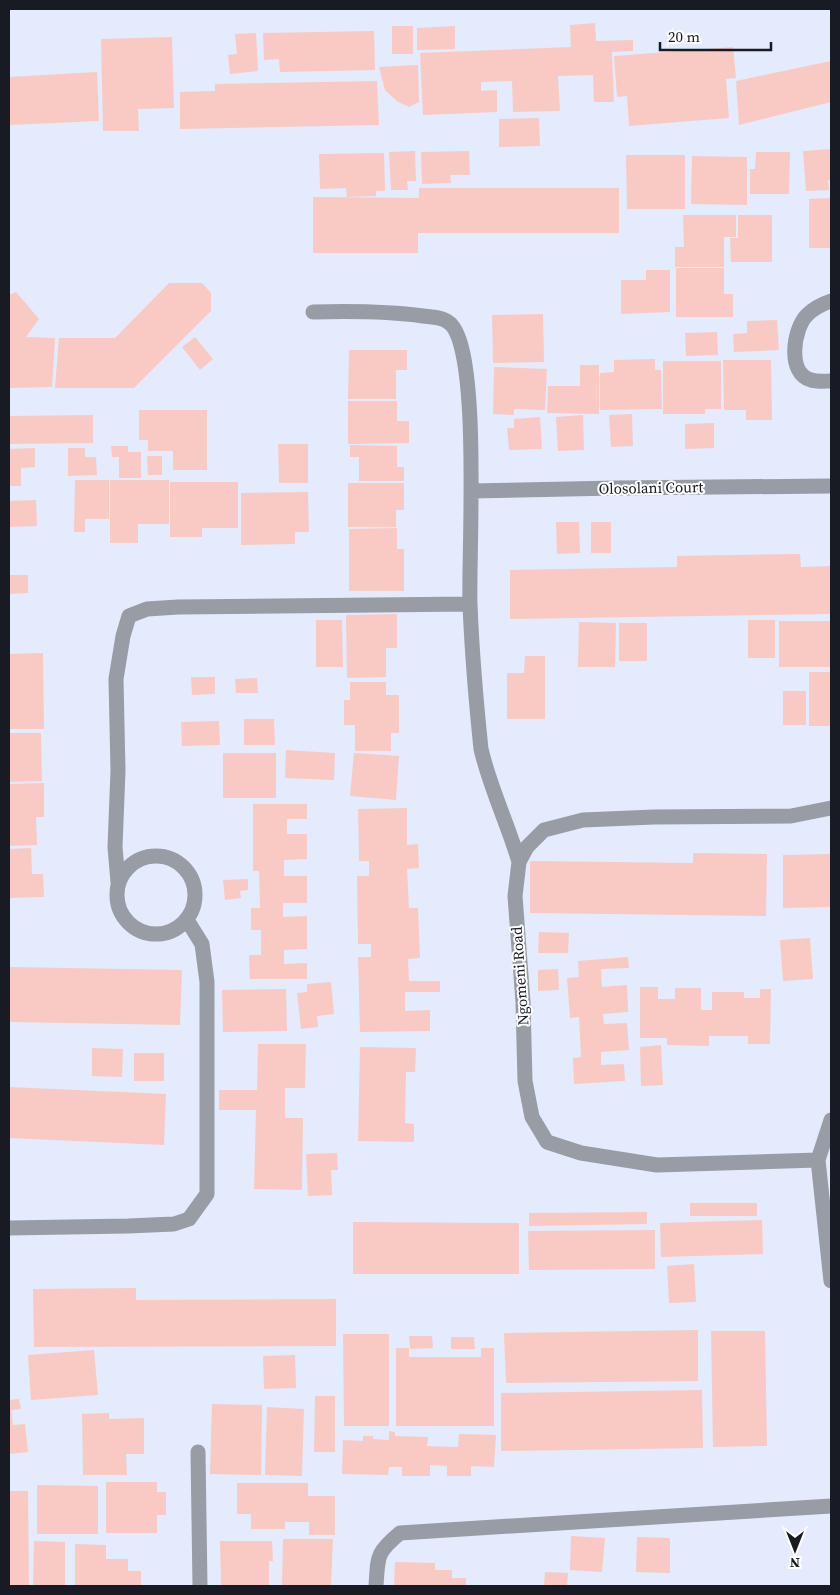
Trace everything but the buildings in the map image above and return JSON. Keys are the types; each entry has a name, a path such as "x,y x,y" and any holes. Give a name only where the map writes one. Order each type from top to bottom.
{"street":[{"path":"831,301 819,306 806,316 795,339 795,362 803,375 810,380 831,381"},
{"path":"313,312 379,312 433,317 448,322 457,330 464,358 470,411 470,604 481,749 486,772 519,862"},
{"name":"Olosolani Court","path":"471,491 831,486"},
{"path":"118,882 125,869 135,861 148,856 162,856 175,860 186,869 193,880 194,908 187,920 176,929 163,934 149,934 136,929 126,921 118,909 115,847 118,770 116,679 123,636 129,616 147,609 170,608 470,604"},
{"name":"Ngomeni Road","path":"818,1160 657,1165 581,1154 546,1142 532,1117 525,1081 523,1002 516,896 519,862 527,846 544,830 583,820 654,817 791,816 831,808"},
{"path":"9,1228 174,1224 189,1219 206,1194 207,982 202,944 187,920"},
{"path":"831,1120 818,1160 831,1281"},
{"path":"198,1452 200,1586"},
{"path":"376,1586 378,1559 384,1546 400,1533 831,1506"}]}
